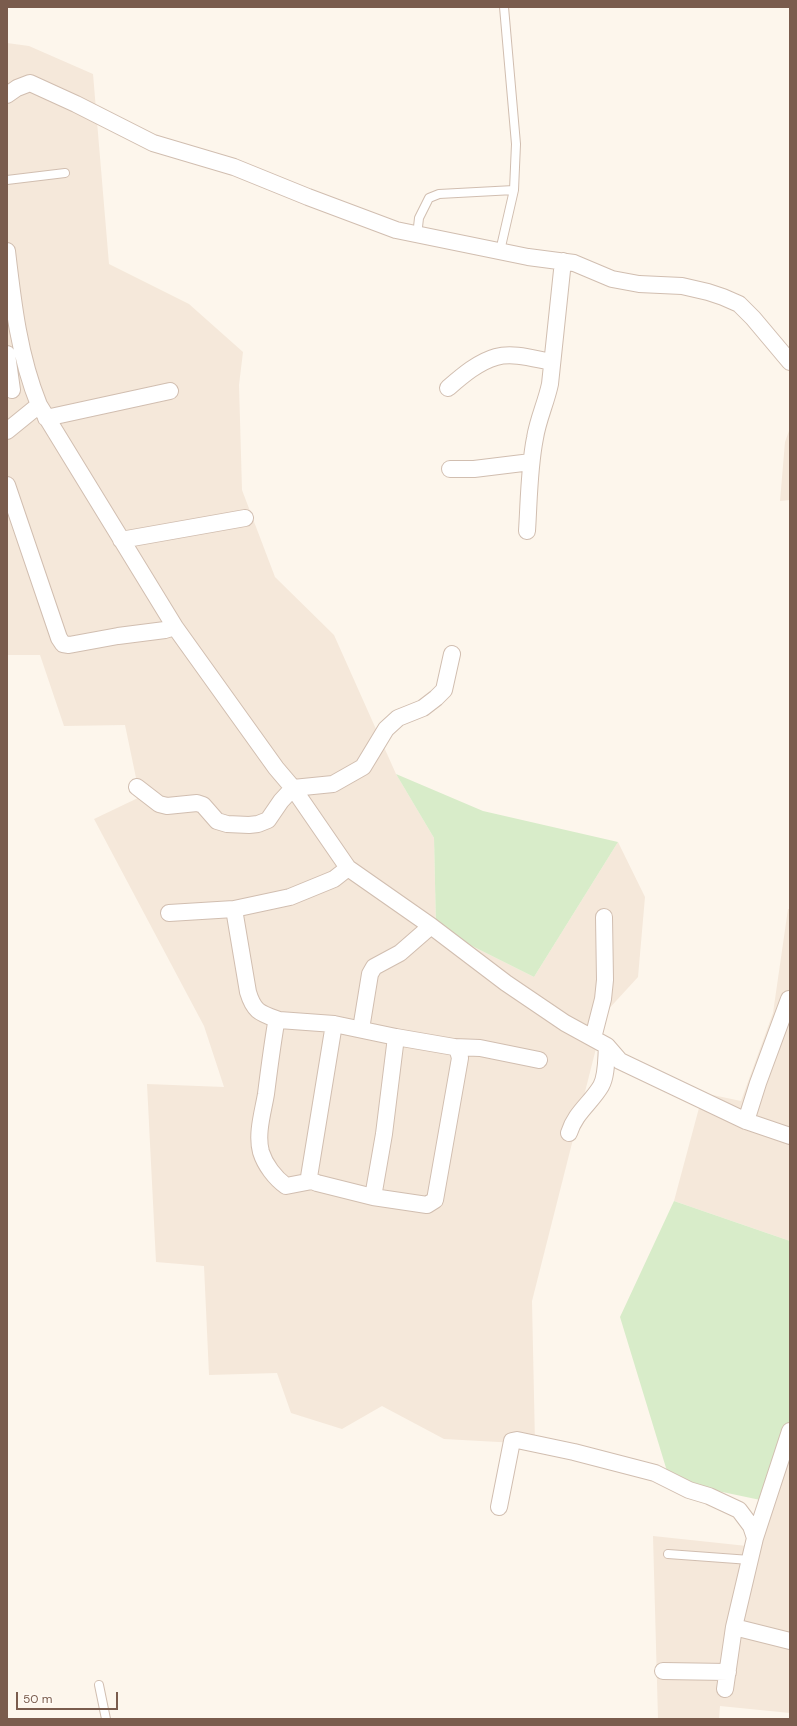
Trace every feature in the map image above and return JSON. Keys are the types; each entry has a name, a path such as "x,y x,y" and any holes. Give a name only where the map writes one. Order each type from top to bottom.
{"street":[{"path":"7,95 17,88 30,83 76,104 153,143 234,167 396,230 417,236 528,257 563,261 586,267 612,279 639,284 682,286 723,297 739,304 753,318 790,362"},
{"path":"7,257 20,343 28,376 42,412 175,627 276,768 293,788 348,868 432,926 506,984 565,1023 607,1046 620,1061 746,1121 790,1136"},
{"path":"527,531 531,462 539,420 547,398 563,261"},
{"path":"7,354 12,390"},
{"path":"448,388 468,372 496,357 516,356 552,362"},
{"path":"7,431 42,412 170,391"},
{"path":"450,469 531,462"},
{"path":"7,484 59,638 63,644 69,645 118,636 160,631 175,627"},
{"path":"121,540 245,518"},
{"path":"137,787 159,804 167,806 197,803 203,805 216,821 227,824 249,825 258,824 268,820 281,801 293,788 334,784 364,767 386,729 398,718 423,708 444,690 452,654"},
{"path":"169,913 234,909 290,897 334,879 348,868"},
{"path":"234,909 248,992 252,1005 259,1012 279,1020 334,1024 396,1037 454,1047 480,1048 539,1060"},
{"path":"592,1038 602,999 605,980 604,917"},
{"path":"361,1029 370,974 374,967 400,953 432,926"},
{"path":"746,1121 758,1083 789,999"},
{"path":"279,1020 276,1023 259,1139 261,1152 268,1166 278,1180 286,1186 312,1181 340,1190 373,1197 428,1205 435,1200 460,1058 458,1051 454,1047"},
{"path":"312,1181 309,1177 334,1024"},
{"path":"373,1197 384,1134 396,1037"},
{"path":"569,1133 572,1123 601,1086 604,1075 607,1046"},
{"path":"725,1689 734,1627 755,1538 790,1431"},
{"path":"500,1507 512,1441 517,1440 574,1452 655,1474 689,1490 709,1496 740,1510 751,1526 755,1538"},
{"path":"734,1627 790,1641"},
{"path":"663,1671 728,1672"}],"lane":[{"path":"500,251 514,190 516,144 504,7"},
{"path":"7,180 65,173"},
{"path":"417,236 419,218 429,198 439,194 514,190"},
{"path":"668,1554 750,1560"},
{"path":"99,1685 106,1719"}],"shaded area":[{"path":"7,43 29,46 93,74 109,264 189,304 243,352 239,385 242,490 275,577 334,635 396,774 434,838 436,928 534,977 618,842 645,897 638,977 605,1013 532,1301 535,1444 444,1439 382,1406 342,1429 291,1413 277,1373 209,1375 204,1266 156,1262 147,1084 224,1087 204,1026 94,819 140,797 125,725 64,726 40,655 7,655"},
{"path":"790,428 790,500 780,501 785,442"},
{"path":"788,909 790,909 790,1241 674,1201 703,1093 741,1101 773,1013"},
{"path":"790,1435 790,1713 720,1706 719,1719 658,1719 653,1536 747,1546"}],"green space":[{"path":"396,774 483,811 618,842 534,977 436,928 434,838"},
{"path":"674,1201 790,1241 790,1435 770,1502 670,1481 620,1317"}]}
